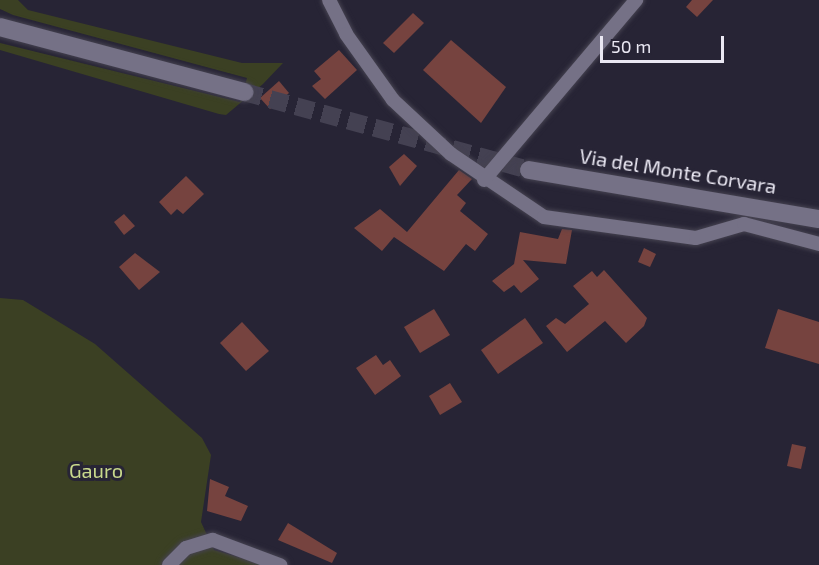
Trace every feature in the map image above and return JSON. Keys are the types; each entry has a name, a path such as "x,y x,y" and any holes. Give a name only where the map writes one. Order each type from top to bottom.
{"main road":[{"path":"0,27 244,92"},
{"name":"Via del Monte Corvara","path":"529,170 819,219"}],"street":[{"path":"329,0 346,34 393,100 484,180 556,221 696,238 744,224 819,244"},
{"path":"484,180 636,0"},
{"path":"169,565 186,548 213,540 280,565"}],"green space":[{"path":"0,0 18,0 28,10 242,63 283,63 263,84 226,115 219,114 0,50 0,43 240,102 247,78 13,15 0,9"},
{"name":"Gauro","path":"0,298 23,300 95,344 202,438 211,455 201,522 214,550 265,565 0,565"}],"building":[{"path":"692,0 713,0 697,17 686,7"},
{"path":"413,13 424,23 394,53 383,43"},
{"path":"451,40 506,87 481,123 423,70"},
{"path":"339,50 357,70 325,99 312,86 321,79 314,71"},
{"path":"279,81 289,93 270,109 260,98"},
{"path":"404,154 417,166 400,186 389,167"},
{"path":"459,170 472,179 457,195 466,203 460,211 488,234 475,251 466,244 444,271 394,237 382,251 354,228 380,209 407,232"},
{"path":"186,176 204,194 183,214 177,209 171,215 159,202"},
{"path":"124,214 135,226 124,235 114,222"},
{"path":"562,229 572,230 566,264 523,260 539,279 521,293 514,285 504,292 492,281 514,264 520,232 558,239"},
{"path":"644,248 656,254 650,267 638,262"},
{"path":"135,253 160,272 139,290 119,267"},
{"path":"604,270 647,318 644,326 626,343 605,321 567,352 546,326 556,318 565,324 589,304 573,286 592,271 597,277"},
{"path":"434,309 450,335 420,353 404,327"},
{"path":"778,309 819,322 819,364 765,348"},
{"path":"525,318 543,343 498,374 481,350"},
{"path":"242,322 269,351 246,371 220,343"},
{"path":"376,355 383,365 390,360 401,376 375,395 356,368"},
{"path":"450,383 462,402 440,415 429,396"},
{"path":"792,444 806,447 801,469 787,466"},
{"path":"210,479 229,487 225,496 248,506 241,521 207,511"},
{"path":"288,523 337,553 332,563 278,540"}],"tunnel":[{"path":"244,92 529,170"}]}
